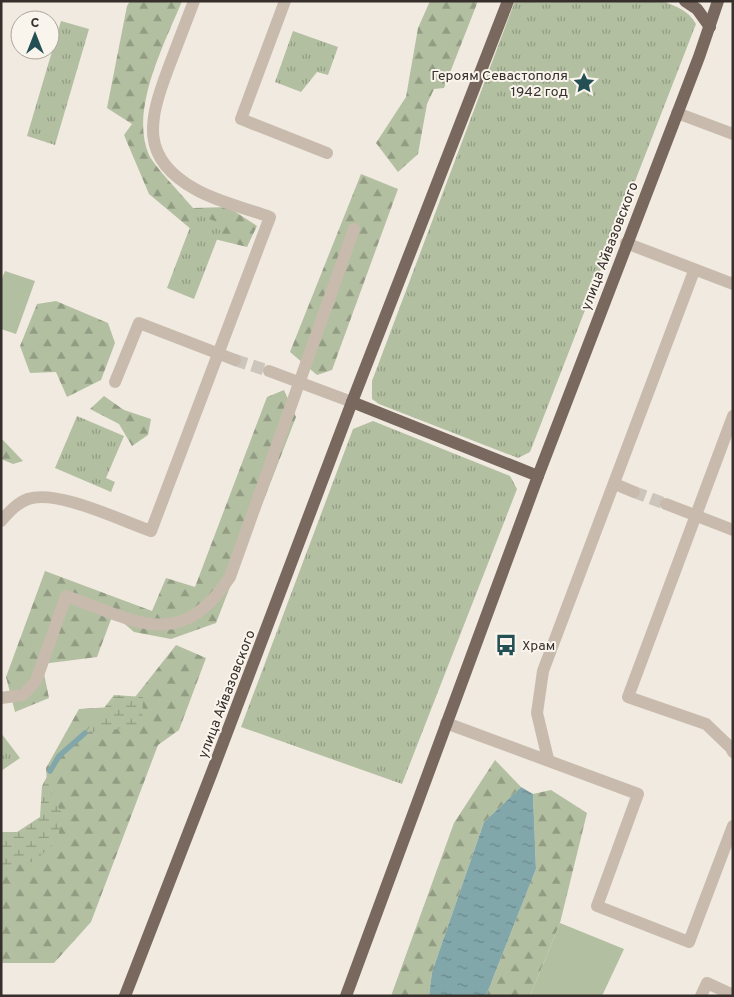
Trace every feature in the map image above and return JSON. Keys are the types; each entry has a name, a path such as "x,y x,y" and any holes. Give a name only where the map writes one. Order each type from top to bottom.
{"main road":[{"name":"улица Айвазовского","path":"125,996 352,402 508,1"},
{"path":"685,1 697,9 710,26"},
{"name":"улица Айвазовского","path":"346,996 538,476 718,1"},
{"path":"352,402 538,476"}],"lane":[{"path":"1,521 13,507 29,499 46,496 64,499 151,531 270,217 196,190 172,174 157,154 151,127 156,100 194,1"},
{"path":"285,1 242,120 327,153"},
{"path":"677,112 733,134"},
{"path":"1,698 23,695 36,681 66,596 146,625 172,624 196,615 215,599 230,577 354,229"},
{"path":"626,243 733,284"},
{"path":"548,759 537,713 543,671 694,270"},
{"path":"115,382 139,323 235,360"},
{"path":"270,371 352,402"},
{"path":"733,416 628,697 706,724 732,748 733,752"},
{"path":"615,484 634,492"},
{"path":"666,504 733,530"},
{"path":"446,723 548,759 638,794 598,906 689,942 733,826"},
{"path":"701,996 706,983 733,995"}],"green space":[{"path":"130,1 182,1 159,56 146,98 143,118 144,137 149,155 193,208 228,207 257,226 247,247 198,235 149,194 124,135 132,124 107,108 127,6"},
{"path":"430,1 478,1 444,88 434,89 427,104 418,154 398,172 376,143 406,97 418,28"},
{"path":"515,1 663,1 686,12 696,24 530,452 518,458 379,404 372,399 372,381"},
{"path":"61,21 89,29 55,145 27,136 49,60 60,60"},
{"path":"293,31 338,47 328,75 317,72 301,92 275,82"},
{"path":"361,174 398,189 332,370 317,375 290,352"},
{"path":"195,214 223,224 194,299 167,288"},
{"path":"5,271 35,281 16,334 1,329 1,281"},
{"path":"56,301 108,323 115,343 101,380 67,397 56,372 30,373 20,346 37,304"},
{"path":"284,390 296,417 216,623 171,639 134,632 113,614 97,657 42,664 49,698 15,712 6,677 45,571 152,611 166,578 195,587 267,397"},
{"path":"104,396 124,410 151,419 148,435 132,446 119,424 90,409"},
{"path":"77,416 124,436 106,478 115,482 111,492 55,468"},
{"path":"373,421 510,476 517,489 402,784 241,727 353,429"},
{"path":"1,438 23,461 13,464 1,459"},
{"path":"176,645 206,658 179,730 158,745 91,922 54,963 1,963 1,843 50,824 46,768 79,709 128,706"},
{"path":"114,695 143,697 142,726 85,733"},
{"path":"1,733 20,758 1,771"},
{"path":"495,760 521,787 484,822 432,972 429,996 391,996 454,823"},
{"path":"50,771 52,797 62,813 58,839 35,861 1,869 1,832 17,832 40,817 42,786"},
{"path":"551,790 587,813 560,923 530,996 486,996 536,869 533,794"},
{"path":"560,923 624,949 602,996 530,996"}],"water":[{"path":"521,787 533,794 536,869 486,996 429,996 432,972 484,822"}],"waterway":[{"path":"50,771 59,756 85,733"}],"tunnel":[{"path":"235,360 269,371"},
{"path":"634,492 666,504"}],"place":[{"name":"Героям Севастополя 1942 год","path":"584,83"},
{"name":"Храм","path":"506,645"}]}
